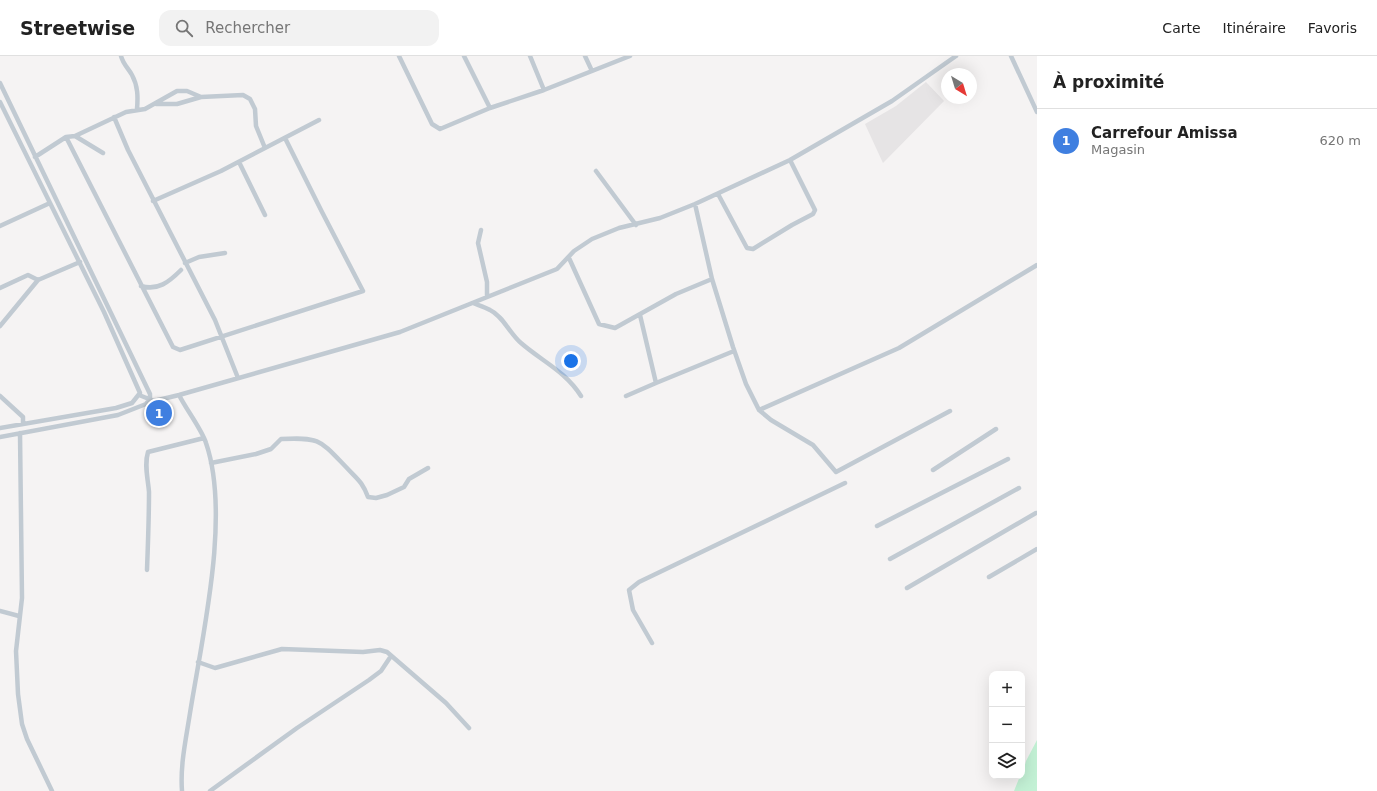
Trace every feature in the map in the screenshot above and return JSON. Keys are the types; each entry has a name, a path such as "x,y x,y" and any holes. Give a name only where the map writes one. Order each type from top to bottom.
{"street":[{"path":"121,56 122,62 135,81 138,95 137,109"},
{"path":"399,56 432,124 440,129 490,108 544,90 630,56"},
{"path":"464,56 490,108"},
{"path":"530,56 544,90"},
{"path":"585,56 592,71"},
{"path":"139,395 154,401 179,395 400,332 557,269 574,251 592,239 619,228 660,218 718,194 790,160 892,101 956,56"},
{"path":"1010,56 1037,112"},
{"path":"0,84 148,389 150,399"},
{"path":"36,157 66,137 75,136 114,117 137,109 145,109 177,91 187,91 201,97"},
{"path":"155,104 177,104 201,97 243,96 250,99 255,109 256,126 265,148"},
{"path":"0,102 80,262 139,388 139,395 132,403 116,408 0,428"},
{"path":"114,117 153,201 215,320 238,378"},
{"path":"153,201 239,162 319,120"},
{"path":"75,136 103,153"},
{"path":"66,137 141,286 176,350 180,350 222,335 363,291 285,138"},
{"path":"718,194 747,248 753,249 812,214 815,210 790,160"},
{"path":"239,162 265,215"},
{"path":"596,170 636,225"},
{"path":"0,226 50,202"},
{"path":"694,204 712,279 734,351 746,384 759,410 771,420 813,445 836,472 950,411"},
{"path":"481,230 478,243 487,282 488,297"},
{"path":"185,263 199,257 225,253"},
{"path":"569,258 599,324 615,328 676,294 712,279"},
{"path":"0,326 38,280 80,262"},
{"path":"759,410 899,348 1037,265"},
{"path":"141,286 156,288 169,282 181,270"},
{"path":"0,288 28,275 38,280"},
{"path":"472,303 491,310 499,317 521,344 559,370 574,384 581,396"},
{"path":"640,315 656,383"},
{"path":"626,396 734,351"},
{"path":"179,395 204,438 211,463 214,485 214,536 211,581 184,754 182,791"},
{"path":"0,396 23,417 23,424"},
{"path":"0,437 118,415 142,406 150,399"},
{"path":"933,470 996,429"},
{"path":"20,433 22,591 16,651 21,717 27,739 52,791"},
{"path":"147,570 149,512 146,466 148,452 204,438"},
{"path":"211,463 271,449 281,439 310,438 326,445 362,483 368,497 376,498 404,488 409,479 428,468"},
{"path":"877,526 1008,459"},
{"path":"652,643 632,610 629,590 639,582 845,483"},
{"path":"890,559 1019,488"},
{"path":"907,588 1036,513"},
{"path":"989,577 1037,549"},
{"path":"0,611 19,616"},
{"path":"198,662 216,668 282,649 356,652 380,650 391,656 446,703 469,728"},
{"path":"210,791 297,728 369,680 381,671 391,656"}],"shaded area":[{"path":"926,82 941,98 941,104 883,163 865,124 896,106"}],"green space":[{"path":"1037,740 1037,791 1014,791 1019,779 1025,779 1026,761"}],"place":[{"name":"Carrefour Amissa","path":"159,413"}]}
